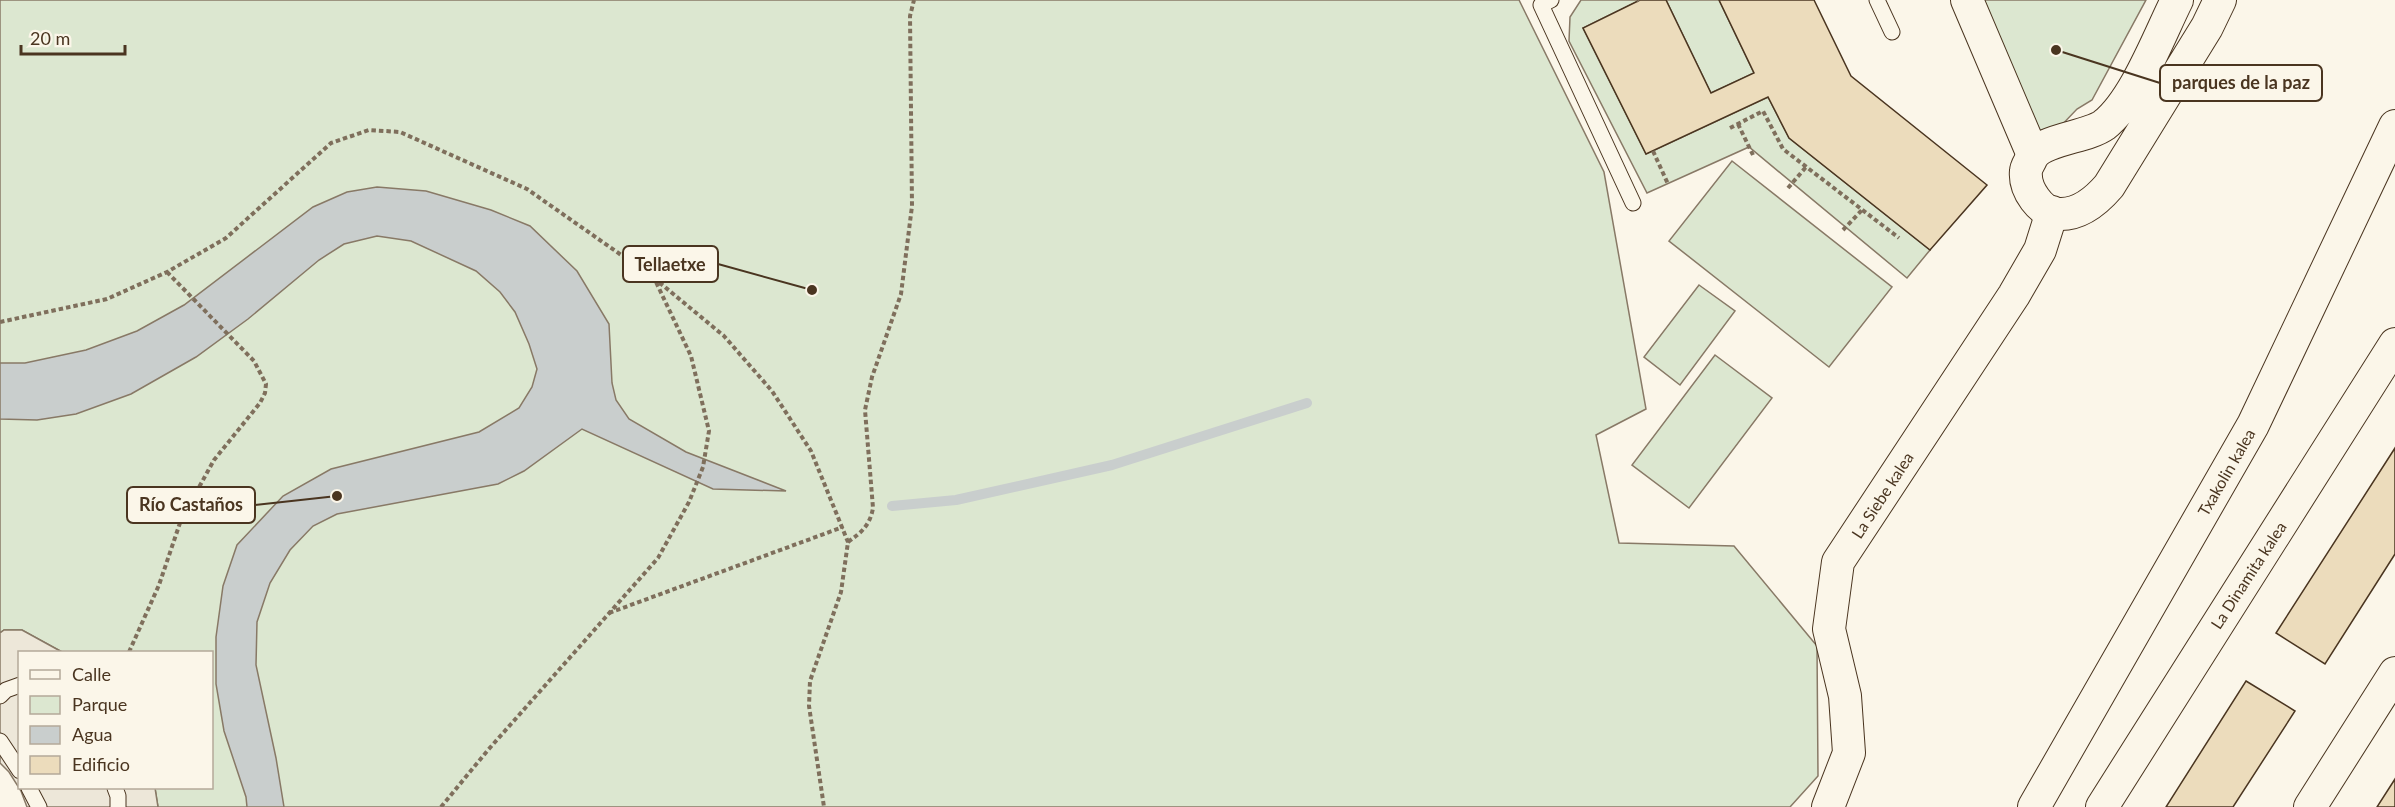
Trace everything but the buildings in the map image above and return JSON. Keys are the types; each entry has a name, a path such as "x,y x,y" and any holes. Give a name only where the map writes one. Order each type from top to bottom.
{"street":[{"path":"1967,0 2033,155"},
{"path":"2177,0 2127,101 2103,125 2085,134 2051,143 2033,155 2026,171 2030,192 2042,207 2058,214 2078,210 2095,202 2109,186 2207,27 2220,0"},
{"name":"Txakolin kalea","path":"2034,807 2253,425 2395,126"},
{"name":"La Siebe kalea","path":"1828,807 1849,753 1845,696 1829,629 1838,562 2014,295 2040,250 2052,212"},
{"name":"La Dinamita kalea","path":"2102,807 2395,344"},
{"path":"2310,807 2395,673"}],"lane":[{"path":"1551,0 1541,5 1634,203"},
{"path":"1877,0 1892,32"},
{"path":"0,696 6,690 18,686"},
{"path":"0,741 18,768"},
{"path":"30,789 39,807"},
{"path":"115,789 118,807"}],"path":[{"path":"848,542 863,531 870,521 873,508 865,410 872,377 901,294 912,206 910,16 914,0"},
{"path":"1730,128 1763,111 1783,149 1899,238"},
{"path":"1738,124 1753,156"},
{"path":"0,322 107,299 167,272 226,238 331,143 369,130 400,132 527,189 654,278 724,336 772,391 811,451 848,542 841,592 810,681 808,706 824,807"},
{"path":"1653,151 1668,184"},
{"path":"1788,188 1806,167"},
{"path":"1843,230 1862,210"},
{"path":"129,651 159,585 181,520 214,460 260,403 266,384 261,372 246,352 227,336 167,272"},
{"path":"441,807 488,750 658,558 689,502 704,467 709,431 691,356 654,278"},
{"path":"609,613 843,527"}],"green space":[{"path":"0,0 1519,0 1604,172 1646,409 1596,435 1619,543 1734,546 1817,646 1818,776 1790,807 158,807 155,789 213,789 213,651 60,651 22,630 4,630 0,633"},
{"path":"1581,0 1640,0 1583,28 1646,154 1768,97 1789,138 1930,250 1907,278 1749,147 1647,193 1569,41 1570,17"},
{"path":"1666,0 1719,0 1754,73 1711,93"},
{"path":"1972,0 2146,0 2092,100 2077,109 2036,152"},
{"path":"1732,161 1892,287 1829,367 1669,241"},
{"path":"1699,285 1735,311 1680,385 1644,357"},
{"path":"1715,355 1772,398 1689,508 1632,465"}],"shaded area":[{"path":"4,630 22,630 60,651 18,651 18,786 0,763 0,633"},
{"path":"20,789 155,789 158,807 27,807"}],"water":[{"path":"377,187 426,191 491,210 530,226 577,271 609,324 612,383 616,400 629,419 686,452 786,491 713,489 582,429 524,471 498,484 337,514 313,526 290,550 270,583 257,622 256,665 284,807 247,807 246,797 224,731 216,684 216,637 223,586 237,545 283,496 331,469 479,432 519,408 532,387 537,369 515,312 500,292 476,271 411,241 377,236 344,244 319,260 248,319 196,357 131,394 76,414 37,420 0,419 0,363 25,363 86,350 137,331 184,305 313,207 347,192"}],"waterway":[{"path":"892,506 956,500 1112,465 1307,403"}],"place":[{"name":"parques de la paz","path":"2056,50"},
{"name":"Tellaetxe","path":"812,290"},
{"name":"Río Castaños","path":"337,496"}]}
